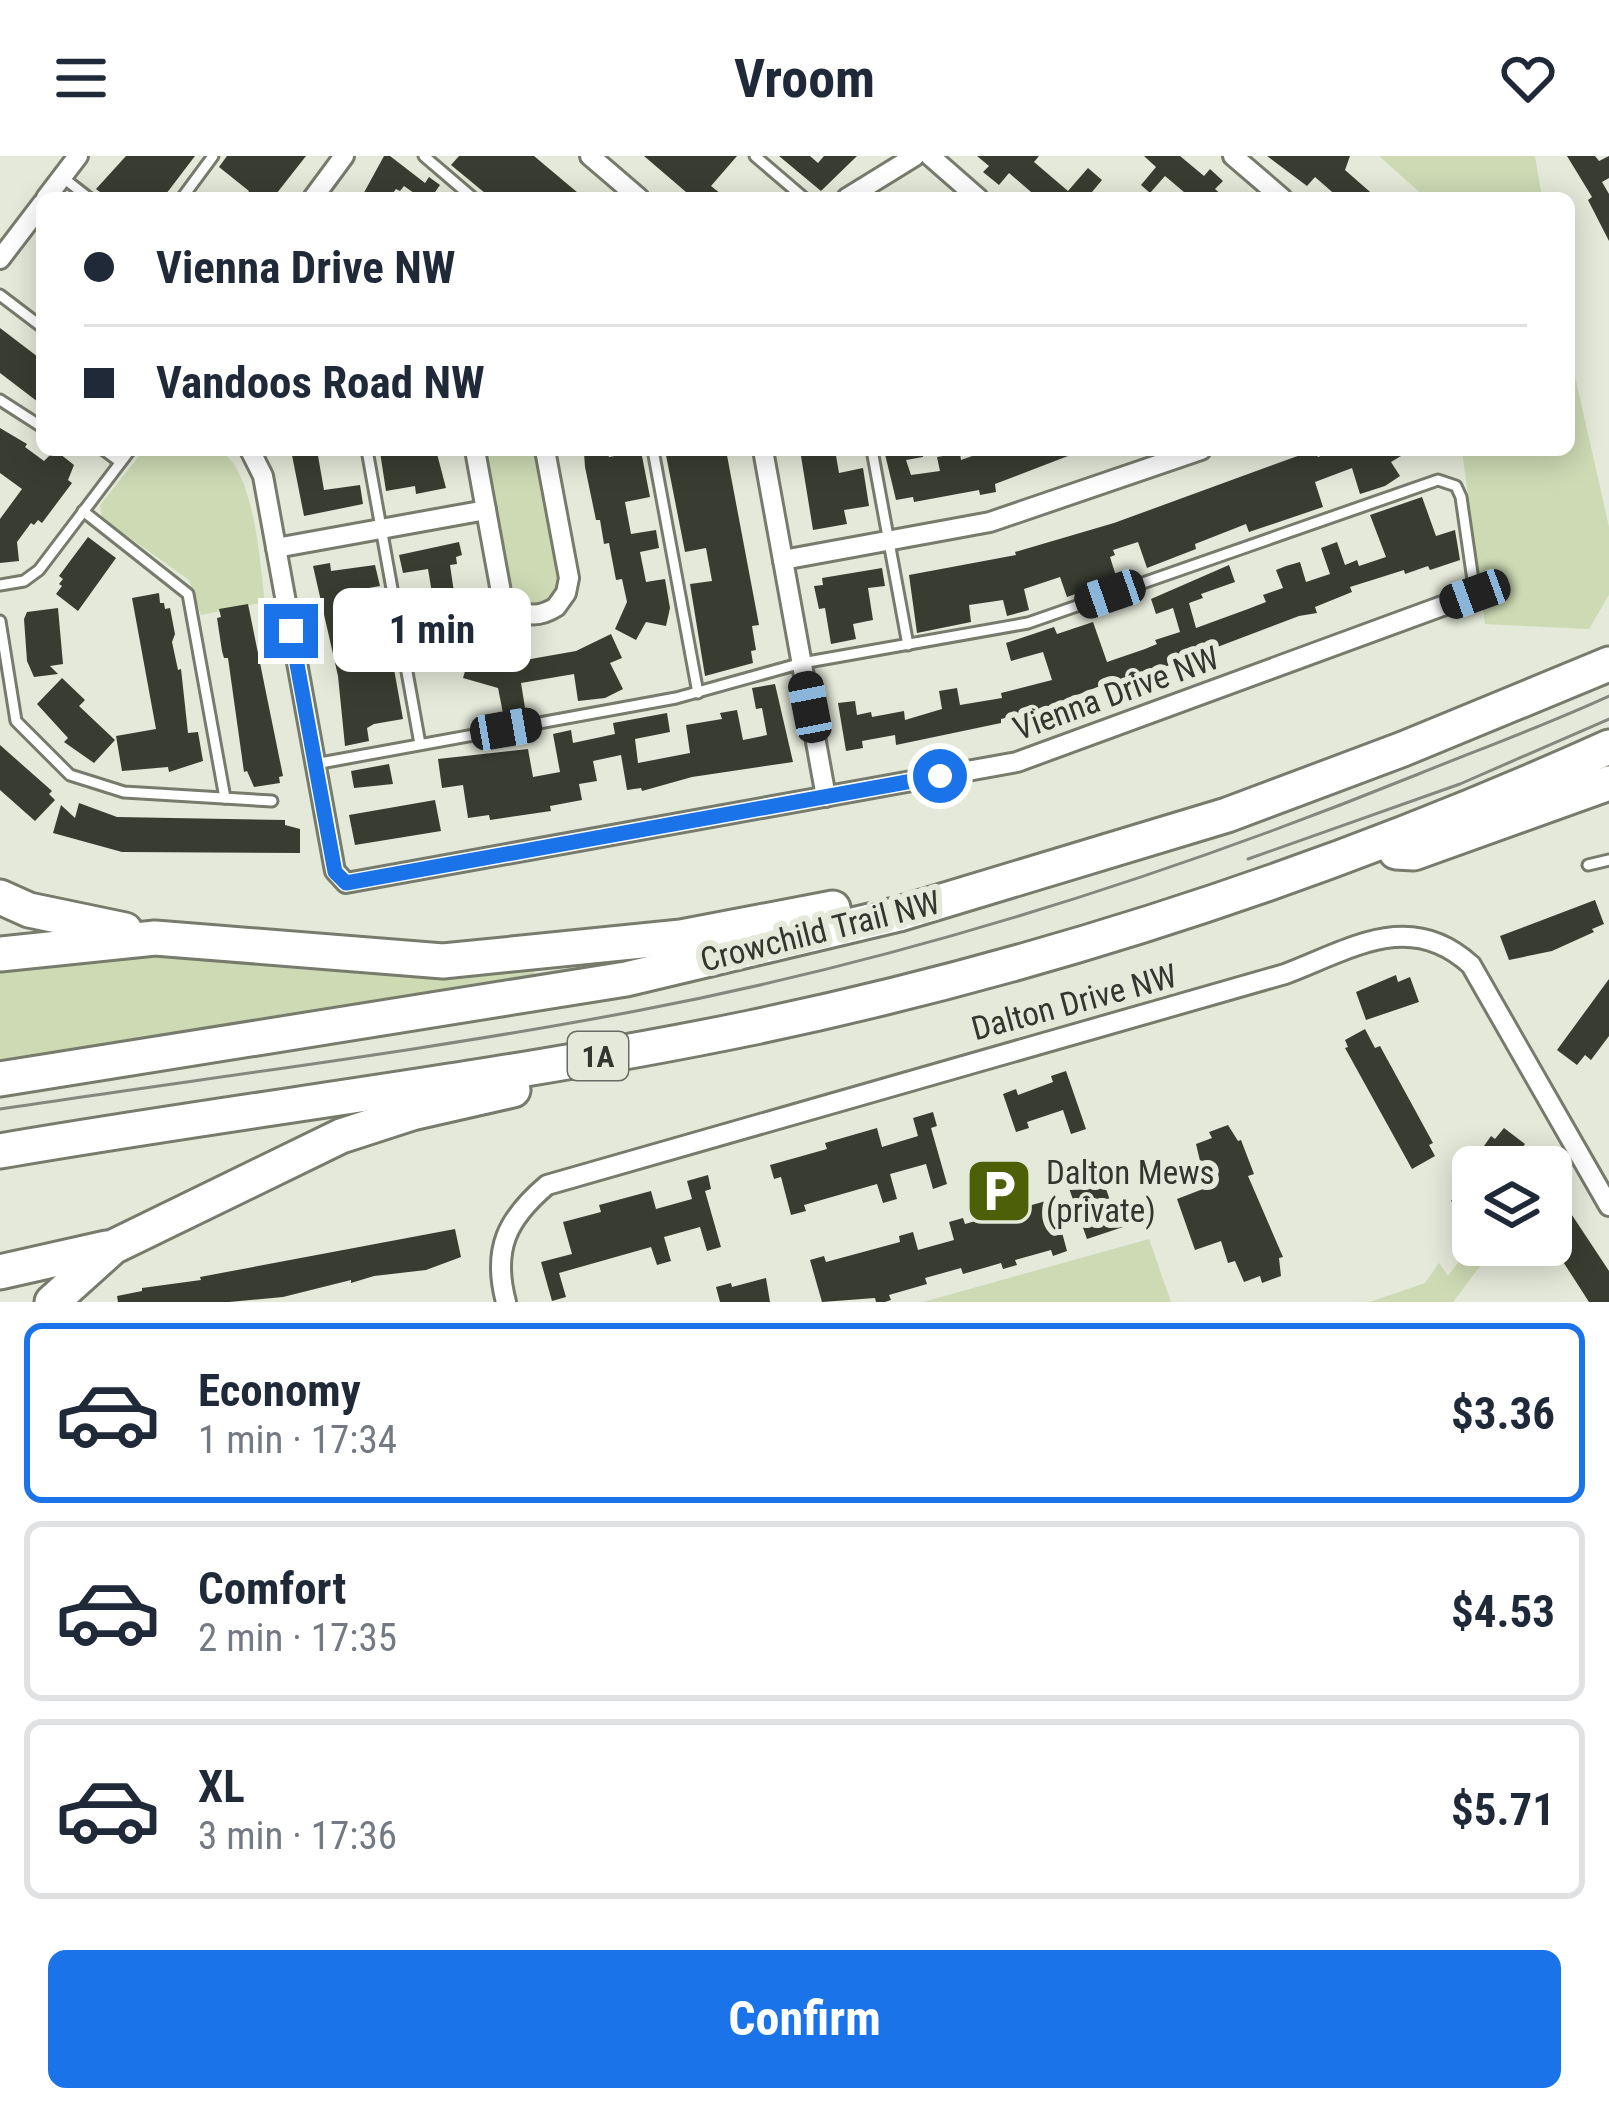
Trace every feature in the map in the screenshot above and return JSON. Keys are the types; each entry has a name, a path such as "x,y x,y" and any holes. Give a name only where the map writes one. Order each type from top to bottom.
{"highway":[{"name":"Crowchild Trail NW","path":"0,1079 626,980 899,914 1227,815 1609,664"},
{"name":"1A","path":"0,1151 594,1057 752,1027 967,976 1257,890 1364,852 1609,747"},
{"path":"1364,852 1414,853 1609,783"},
{"path":"0,897 28,910 155,938 443,961 681,937 888,898 980,875 1018,876"},
{"path":"0,954 155,938"},
{"path":"0,1272 113,1246 341,1136 412,1113 567,1077 594,1057"},
{"path":"52,1302 113,1246"}],"street":[{"path":"51,192 78,156"},
{"path":"317,192 344,156"},
{"path":"590,156 632,192"},
{"path":"857,192 915,156"},
{"path":"930,156 971,192"},
{"path":"1233,156 1275,192"},
{"path":"0,260 36,212"},
{"path":"253,456 263,476 316,764"},
{"path":"476,456 503,598 523,614 541,615 556,607 566,593 568,578 546,456"},
{"path":"764,456 826,797"},
{"path":"783,560 990,522 1170,456"},
{"path":"276,548 486,510"},
{"name":"Vienna Drive NW","path":"316,764 335,872 352,884 1017,762 1475,594"},
{"name":"Dalton Drive NW","path":"506,1302 499,1275 509,1227 547,1184 1285,974 1385,937 1409,934 1451,947 1471,965 1609,1206"}],"lane":[{"path":"186,192 213,156"},
{"path":"424,156 466,192"},
{"path":"755,156 797,192"},
{"path":"62,177 81,192"},
{"path":"450,192 456,184"},
{"path":"0,295 36,322"},
{"path":"0,400 36,424"},
{"path":"112,456 120,462"},
{"path":"0,585 24,580 38,570 125,456"},
{"path":"368,456 420,744"},
{"path":"654,456 698,693"},
{"path":"873,456 908,645"},
{"path":"316,764 698,693 802,663 1028,623 1438,480 1456,487 1461,497 1475,594"},
{"path":"83,511 188,594 225,798"},
{"path":"0,621 16,721 70,776 124,792 272,801"},
{"path":"1588,865 1609,860"}],"green space":[{"path":"1379,156 1535,156 1541,192 1419,192"},
{"path":"1575,377 1609,527 1609,595 1589,629 1485,624 1463,456 1575,456"},
{"path":"139,456 225,456 241,476 248,497 265,602 201,615 189,580 102,518 100,505"},
{"path":"486,456 536,456 559,579 545,599 529,603 512,591"},
{"path":"162,952 534,968 534,974 0,1062 0,965"},
{"path":"1149,1239 1171,1302 923,1302"},
{"path":"1439,1263 1448,1276 1455,1266 1480,1266 1453,1302 1370,1302 1425,1283"}],"building":[{"path":"126,156 195,156 168,192 96,189"},
{"path":"227,156 306,156 278,192 248,192 219,167"},
{"path":"384,156 425,183 429,177 440,185 435,192 412,192 404,186 394,192 364,192"},
{"path":"459,156 534,156 577,192 484,192 451,165"},
{"path":"644,156 737,156 711,186 718,192 686,192"},
{"path":"779,156 810,156 818,163 824,156 857,156 821,191"},
{"path":"977,156 1039,156 1034,162 1068,191 1088,168 1102,180 1092,192 1031,192 1009,173 999,185 983,172 989,166"},
{"path":"1144,156 1180,156 1204,176 1210,169 1223,181 1215,189 1218,192 1184,192 1165,176 1149,192 1141,185 1156,167"},
{"path":"1267,156 1350,156 1345,170 1370,192 1332,192 1315,177 1307,186"},
{"path":"1567,156 1595,156 1599,161 1609,156 1609,178 1602,182 1609,194 1609,241 1588,200 1592,197"},
{"path":"0,328 36,355 36,400 0,373"},
{"path":"0,428 44,461 63,456 74,465 68,480 72,483 42,523 31,523 17,542 19,561 0,563 0,519 22,489 0,473"},
{"path":"292,456 318,456 324,490 360,485 363,504 304,516"},
{"path":"381,456 438,456 446,488 416,494 415,486 386,491"},
{"path":"584,456 642,456 650,497 625,502 631,534 656,530 659,548 640,552 646,582 665,579 670,608 666,626 646,622 636,640 615,629 627,602 622,579 616,580 609,543 604,544 600,520 596,520"},
{"path":"666,456 727,456 759,625 752,626 753,663 705,676 690,584 712,581 706,548 685,552"},
{"path":"801,456 836,456 839,473 863,468 869,506 844,510 847,524 813,530"},
{"path":"885,456 923,456 906,460 911,475 940,471 937,457 943,456 960,456 961,460 1068,456 995,484 996,492 896,500"},
{"path":"1298,456 1401,456 1391,462 1400,476 1385,486 1360,494 1352,468 1315,482 1323,507 1249,532 1246,524 1147,568 1138,542 1113,550 1115,555 1110,557 1116,576 1084,591 1067,597 1060,577 1024,589 1029,610 1007,616 1003,600 969,605 971,622 917,633 909,575 1016,555"},
{"path":"1422,497 1436,536 1455,530 1460,560 1430,570 1428,566 1405,574 1404,570 1350,587 1352,592 1315,607 1317,613 1120,684 1118,679 1001,719 1001,723 896,745 895,735 862,741 863,748 846,751 838,703 855,701 857,715 871,712 872,717 904,711 905,720 942,709 939,691 957,688 960,705 1002,698 1001,693 1052,680 1043,652 1011,661 1006,643 1054,627 1057,634 1093,622 1107,662 1145,649 1157,644 1155,640 1180,632 1173,608 1156,614 1151,599 1229,565 1235,582 1189,603 1196,628 1248,609 1266,602 1263,595 1283,588 1276,570 1300,562 1306,582 1330,574 1321,548 1337,542 1345,565 1357,560 1359,566 1386,557 1370,515"},
{"path":"88,537 116,558 78,611 56,594 62,586 59,576"},
{"path":"459,542 462,555 456,557 457,564 450,565 458,620 470,644 448,655 432,622 411,626 407,607 433,603 428,569 403,573 399,555"},
{"path":"330,563 331,571 375,565 380,586 357,590 366,640 388,636 403,719 374,724 367,728 369,741 345,746 338,676 313,566"},
{"path":"882,568 885,586 868,588 873,620 853,624 856,639 831,644 825,608 819,609 814,586 823,585 822,578"},
{"path":"159,593 160,603 170,608 188,733 198,732 203,761 169,772 168,767 122,771 116,736 156,729 132,598"},
{"path":"248,604 283,776 280,783 254,787 244,772 228,658 222,651 217,618 221,617 219,609"},
{"path":"58,608 63,664 50,666 58,674 34,677 27,661 24,619 27,612"},
{"path":"611,634 622,658 610,663 623,689 605,698 578,701 574,674 521,683 526,714 504,718 498,688 463,678 471,651 508,663 576,651"},
{"path":"62,678 85,700 79,706 115,740 94,763 64,742 68,738 37,704"},
{"path":"775,684 793,762 692,777 642,791 627,790 621,755 593,761 597,781 579,784 582,800 550,806 551,811 490,820 489,815 468,818 463,785 442,788 438,759 528,749 533,777 560,772 553,734 571,730 573,743 615,734 613,723 667,713 670,732 635,739 638,763 690,753 686,725 722,719 720,713 737,710 743,740 767,735 752,688"},
{"path":"0,745 52,791 49,794 55,800 35,821 0,790"},
{"path":"389,764 393,784 354,788 351,771"},
{"path":"435,800 441,831 355,845 349,815"},
{"path":"79,803 117,817 285,820 285,825 300,829 300,853 122,852 53,833 61,805 75,818"},
{"path":"1595,900 1604,924 1594,932 1552,951 1509,960 1500,936"},
{"path":"1396,975 1398,982 1410,977 1419,1002 1366,1020 1356,992"},
{"path":"1609,979 1609,1036 1591,1060 1585,1055 1577,1065 1557,1050"},
{"path":"1365,1029 1375,1048 1380,1046 1433,1143 1429,1145 1435,1156 1412,1169 1345,1048 1345,1040"},
{"path":"1066,1071 1086,1129 1071,1134 1063,1110 1027,1122 1029,1128 1016,1132 1003,1094 1016,1089 1018,1095 1053,1082 1051,1076"},
{"path":"933,1112 937,1126 931,1128 947,1184 933,1189 926,1164 890,1174 897,1199 883,1203 877,1184 804,1205 806,1211 791,1215 781,1177 774,1179 770,1165 877,1128 882,1147 918,1136 913,1118"},
{"path":"1228,1125 1241,1140 1254,1174 1248,1176 1283,1257 1279,1258 1281,1276 1262,1283 1260,1276 1244,1282 1235,1261 1228,1263 1221,1241 1195,1250 1177,1199 1203,1189 1195,1168 1201,1165 1196,1144 1212,1138 1209,1132"},
{"path":"1504,1128 1525,1144 1484,1146 1491,1136 1495,1139"},
{"path":"1104,1163 1108,1176 1102,1178 1115,1214 1121,1212 1126,1226 1087,1239 1065,1177"},
{"path":"708,1175 711,1189 705,1191 721,1247 707,1251 700,1227 664,1237 671,1261 657,1265 651,1247 559,1273 566,1297 552,1301 541,1262 572,1254 563,1222 601,1212 599,1205 651,1191 656,1209 692,1199 687,1181"},
{"path":"1053,1199 1067,1251 1053,1256 1051,1250 1015,1260 1017,1265 1003,1269 1001,1263 925,1278 927,1284 889,1295 891,1300 885,1302 875,1298 822,1302 810,1260 824,1256 826,1262 900,1242 899,1236 913,1232 918,1250 954,1240 949,1222 963,1218 965,1224"},
{"path":"1572,1215 1609,1271 1609,1302 1589,1302 1566,1266 1572,1266"},
{"path":"455,1229 461,1257 426,1270 351,1280 283,1297 118,1302 117,1296 142,1288"},
{"path":"766,1278 770,1302 720,1302 716,1287"}],"tram line":[{"path":"0,1109 557,1025 836,967 1032,912 1226,848 1609,696"},
{"path":"1248,859 1460,784 1609,719"}],"place":[{"name":"Dalton Mews (private)","path":"999,1191"}],"route":[{"path":"291,631 335,872 346,883 940,776"}]}
